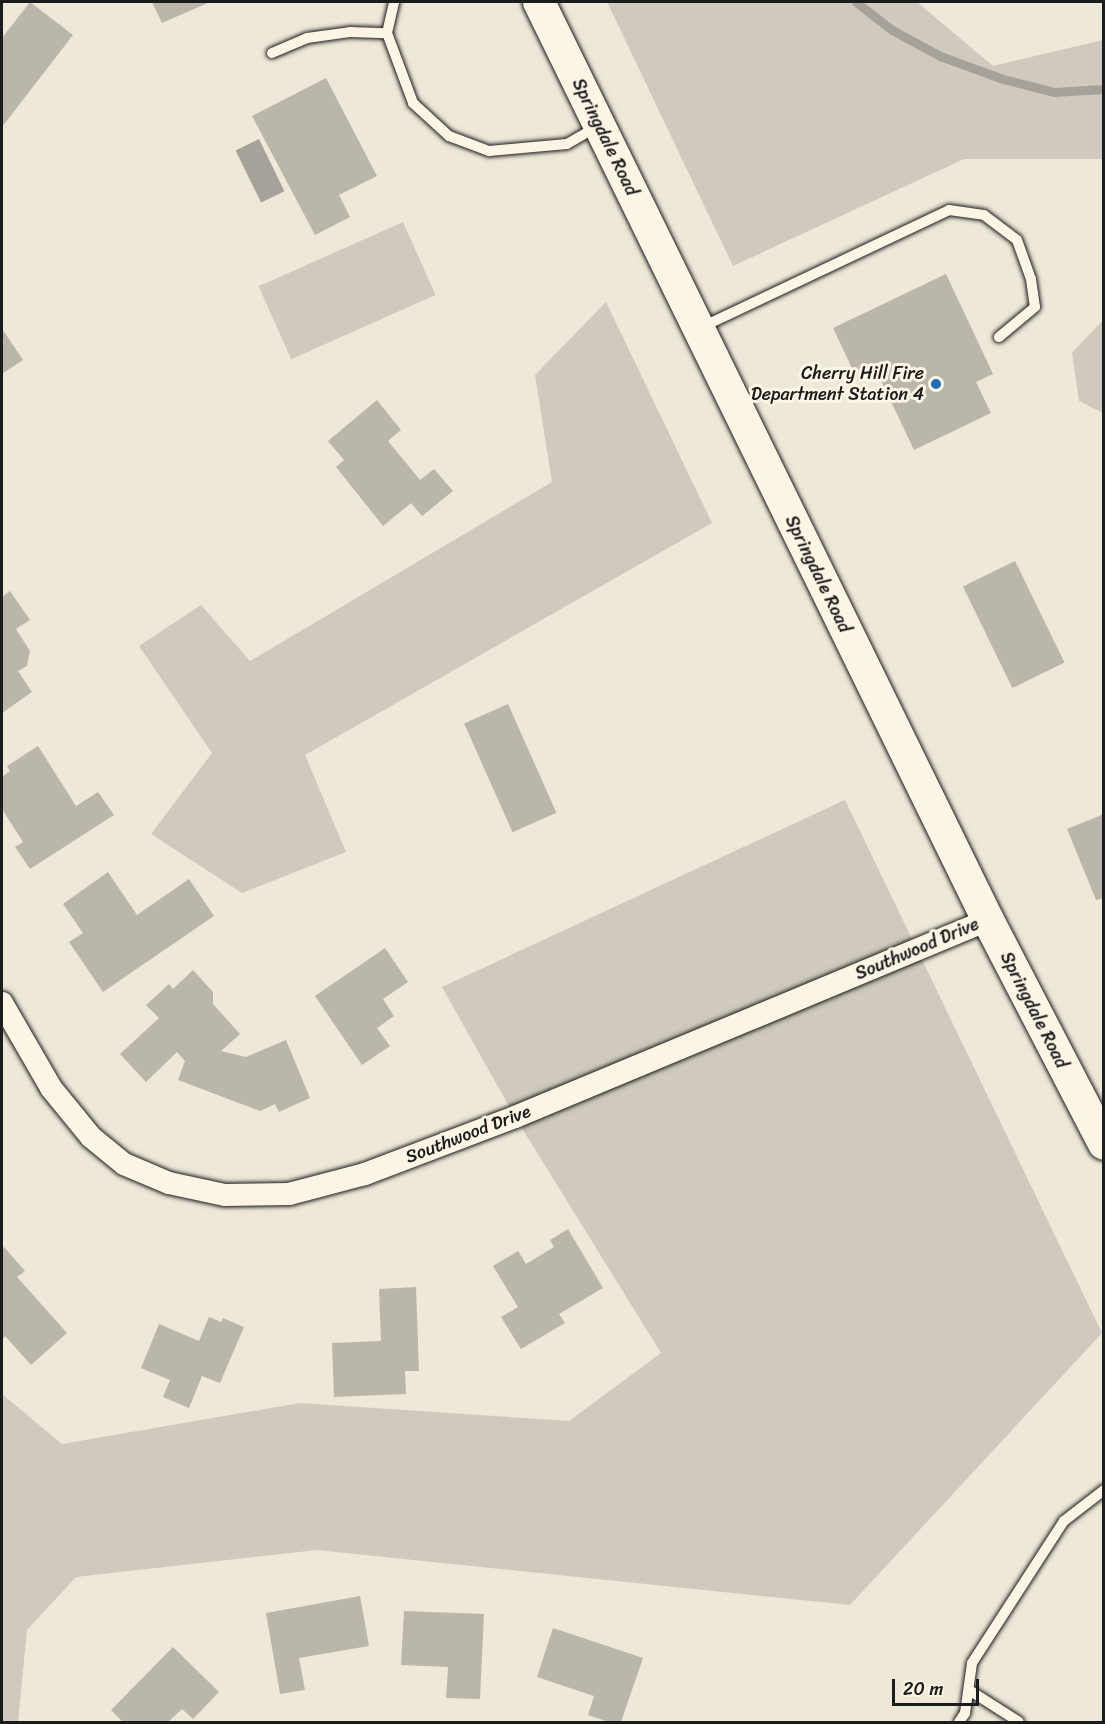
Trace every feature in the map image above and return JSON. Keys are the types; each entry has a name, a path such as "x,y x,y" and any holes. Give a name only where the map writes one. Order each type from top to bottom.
{"main road":[{"name":"Springdale Road","path":"538,2 988,920 1104,1144"}],"street":[{"name":"Southwood Drive","path":"2,1003 51,1088 91,1137 124,1164 170,1183 225,1195 289,1194 365,1174 504,1121 988,920"}],"lane":[{"path":"394,2 387,33 413,103 449,136 489,151 567,144 599,126"},
{"path":"272,53 307,38 350,32 387,33"},
{"path":"699,329 948,210 984,215 1017,240 1031,279 1035,307 999,337"},
{"path":"959,1722 965,1713 972,1663 1064,1521 1104,1490"},
{"path":"969,1690 1019,1722"}],"shaded area":[{"path":"607,2 917,2 993,66 1103,40 1103,159 964,159 733,266"},
{"path":"259,139 284,191 261,203 236,150"},
{"path":"403,222 436,295 291,359 259,286"},
{"path":"606,302 712,523 305,755 346,852 242,893 151,834 212,753 139,646 201,605 250,661 552,482 535,375"},
{"path":"1103,320 1103,413 1079,401 1072,353"},
{"path":"845,800 1102,1333 850,1605 317,1550 76,1577 27,1630 18,1722 2,1722 2,1394 62,1444 300,1403 569,1421 661,1353 515,1117 442,987"}],"building":[{"path":"30,2 73,35 2,127 2,38"},
{"path":"152,2 210,2 162,23"},
{"path":"326,78 377,176 339,195 350,217 315,235 252,116"},
{"path":"946,274 993,374 976,382 991,413 914,450 877,372 858,381 833,328"},
{"path":"2,331 23,360 2,374"},
{"path":"377,400 401,430 388,441 420,480 434,469 453,491 422,516 411,503 383,526 336,467 344,460 328,441"},
{"path":"1015,561 1065,663 1012,688 963,586"},
{"path":"10,591 30,620 16,629 30,651 27,666 18,671 32,692 2,713 2,597"},
{"path":"508,704 556,813 513,832 464,724"},
{"path":"38,746 76,806 98,792 114,815 30,869 15,847 23,842 2,809 2,777 10,771 7,766"},
{"path":"1104,814 1104,898 1096,900 1067,829"},
{"path":"108,872 137,915 189,879 214,916 103,992 69,942 83,933 63,904"},
{"path":"385,948 408,982 383,999 394,1016 377,1028 390,1046 362,1065 315,996"},
{"path":"193,970 213,992 213,1004 240,1034 221,1051 246,1057 286,1040 310,1098 279,1112 275,1104 260,1111 178,1080 185,1061 177,1052 146,1082 120,1054 159,1018 146,1005 169,984 173,989"},
{"path":"568,1229 603,1288 559,1314 565,1323 521,1349 501,1317 518,1307 493,1266 518,1251 526,1264 554,1247 550,1240"},
{"path":"4,1247 25,1271 17,1277 67,1333 31,1365 5,1336 2,1340 2,1249"},
{"path":"416,1287 419,1371 405,1371 406,1394 334,1397 332,1343 381,1341 379,1289"},
{"path":"209,1317 221,1322 223,1318 244,1327 220,1383 202,1376 189,1408 163,1397 170,1380 141,1368 159,1324 199,1341"},
{"path":"360,1596 369,1646 299,1658 305,1690 280,1694 266,1613"},
{"path":"404,1611 484,1614 480,1699 446,1698 448,1667 401,1665"},
{"path":"553,1628 643,1658 621,1722 609,1722 588,1715 594,1696 537,1677"},
{"path":"173,1647 219,1692 193,1719 182,1709 168,1722 123,1722 111,1710"}],"waterway":[{"path":"856,2 892,30 940,56 1003,79 1054,92 1104,89"}],"place":[{"name":"Cherry Hill Fire Department Station 4","path":"936,384"}]}
